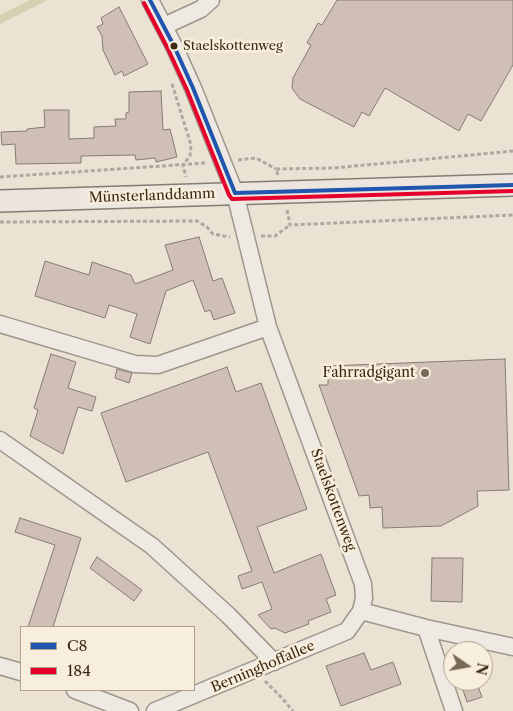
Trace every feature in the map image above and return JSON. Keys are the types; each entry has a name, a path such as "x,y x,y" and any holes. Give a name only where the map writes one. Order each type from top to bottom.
{"main road":[{"name":"Münsterlanddamm","path":"0,201 513,185"}],"street":[{"name":"Staelskottenweg","path":"150,0 193,88 235,194 268,327 363,584 364,598 361,611"},
{"path":"164,26 201,9 211,1"},
{"path":"0,324 136,364 158,365 268,327"},
{"path":"0,440 152,546 228,615 274,662"},
{"path":"361,611 426,628 513,647"},
{"name":"Berninghoffallee","path":"155,711 190,704 253,670 347,631 361,611"},
{"path":"426,628 454,711"},
{"path":"0,666 20,672"},
{"path":"78,691 130,711"}],"path":[{"path":"171,82 191,145 190,156 183,165"},
{"path":"0,177 183,165 256,158 276,169 334,168 513,151"},
{"path":"276,169 290,225"},
{"path":"0,222 197,221 207,227 213,234 224,237 245,237 275,236 290,225 513,215"},
{"path":"253,670 293,711"}],"shaded area":[{"path":"30,0 48,0 0,24 0,15"}],"building":[{"path":"337,0 513,0 513,65 481,121 468,114 459,131 385,88 369,116 362,112 354,127 300,99 292,88 293,78 311,45 307,43 318,23 322,25"},
{"path":"119,7 148,64 124,76 122,71 115,75 103,50 102,36 97,27 103,24 101,18"},
{"path":"161,91 163,130 170,129 177,157 156,162 155,158 136,160 135,155 81,156 81,163 16,164 15,144 2,145 1,132 27,131 27,129 45,127 44,110 69,110 69,139 94,138 94,127 116,126 115,119 126,119 126,113 129,112 129,92"},
{"path":"199,237 213,281 222,278 235,313 214,320 210,310 205,312 193,280 166,291 150,344 130,337 137,314 109,305 105,318 35,296 45,261 89,275 92,262 131,275 135,284 173,270 165,245"},
{"path":"51,354 76,362 68,388 96,397 92,411 78,407 63,454 30,436 38,410 34,408"},
{"path":"505,359 509,490 477,491 478,506 441,526 383,528 382,507 370,508 369,495 359,496 319,385 328,385 328,366"},
{"path":"227,367 236,392 261,383 307,509 257,527 274,573 321,554 336,595 326,599 331,612 308,621 309,624 285,633 275,628 271,629 258,615 272,609 262,582 242,589 238,576 252,571 208,452 126,482 101,413"},
{"path":"117,369 132,373 129,383 115,378"},
{"path":"20,518 81,538 53,626 28,626 55,545 15,532"},
{"path":"97,557 142,590 134,601 90,568"},
{"path":"432,558 463,558 462,602 431,601"},
{"path":"364,653 371,670 393,662 401,684 341,706 326,666"},
{"path":"463,691 480,691 482,697 467,702"}],"transit line":[{"name":"C8","path":"150,0 193,88 235,193"},
{"name":"184","path":"144,3 187,90 232,199 513,191"},
{"name":"C8","path":"235,193 513,185"}],"place":[{"name":"Staelskottenweg","path":"174,46"},
{"name":"Fahrradgigant","path":"425,373"}]}
